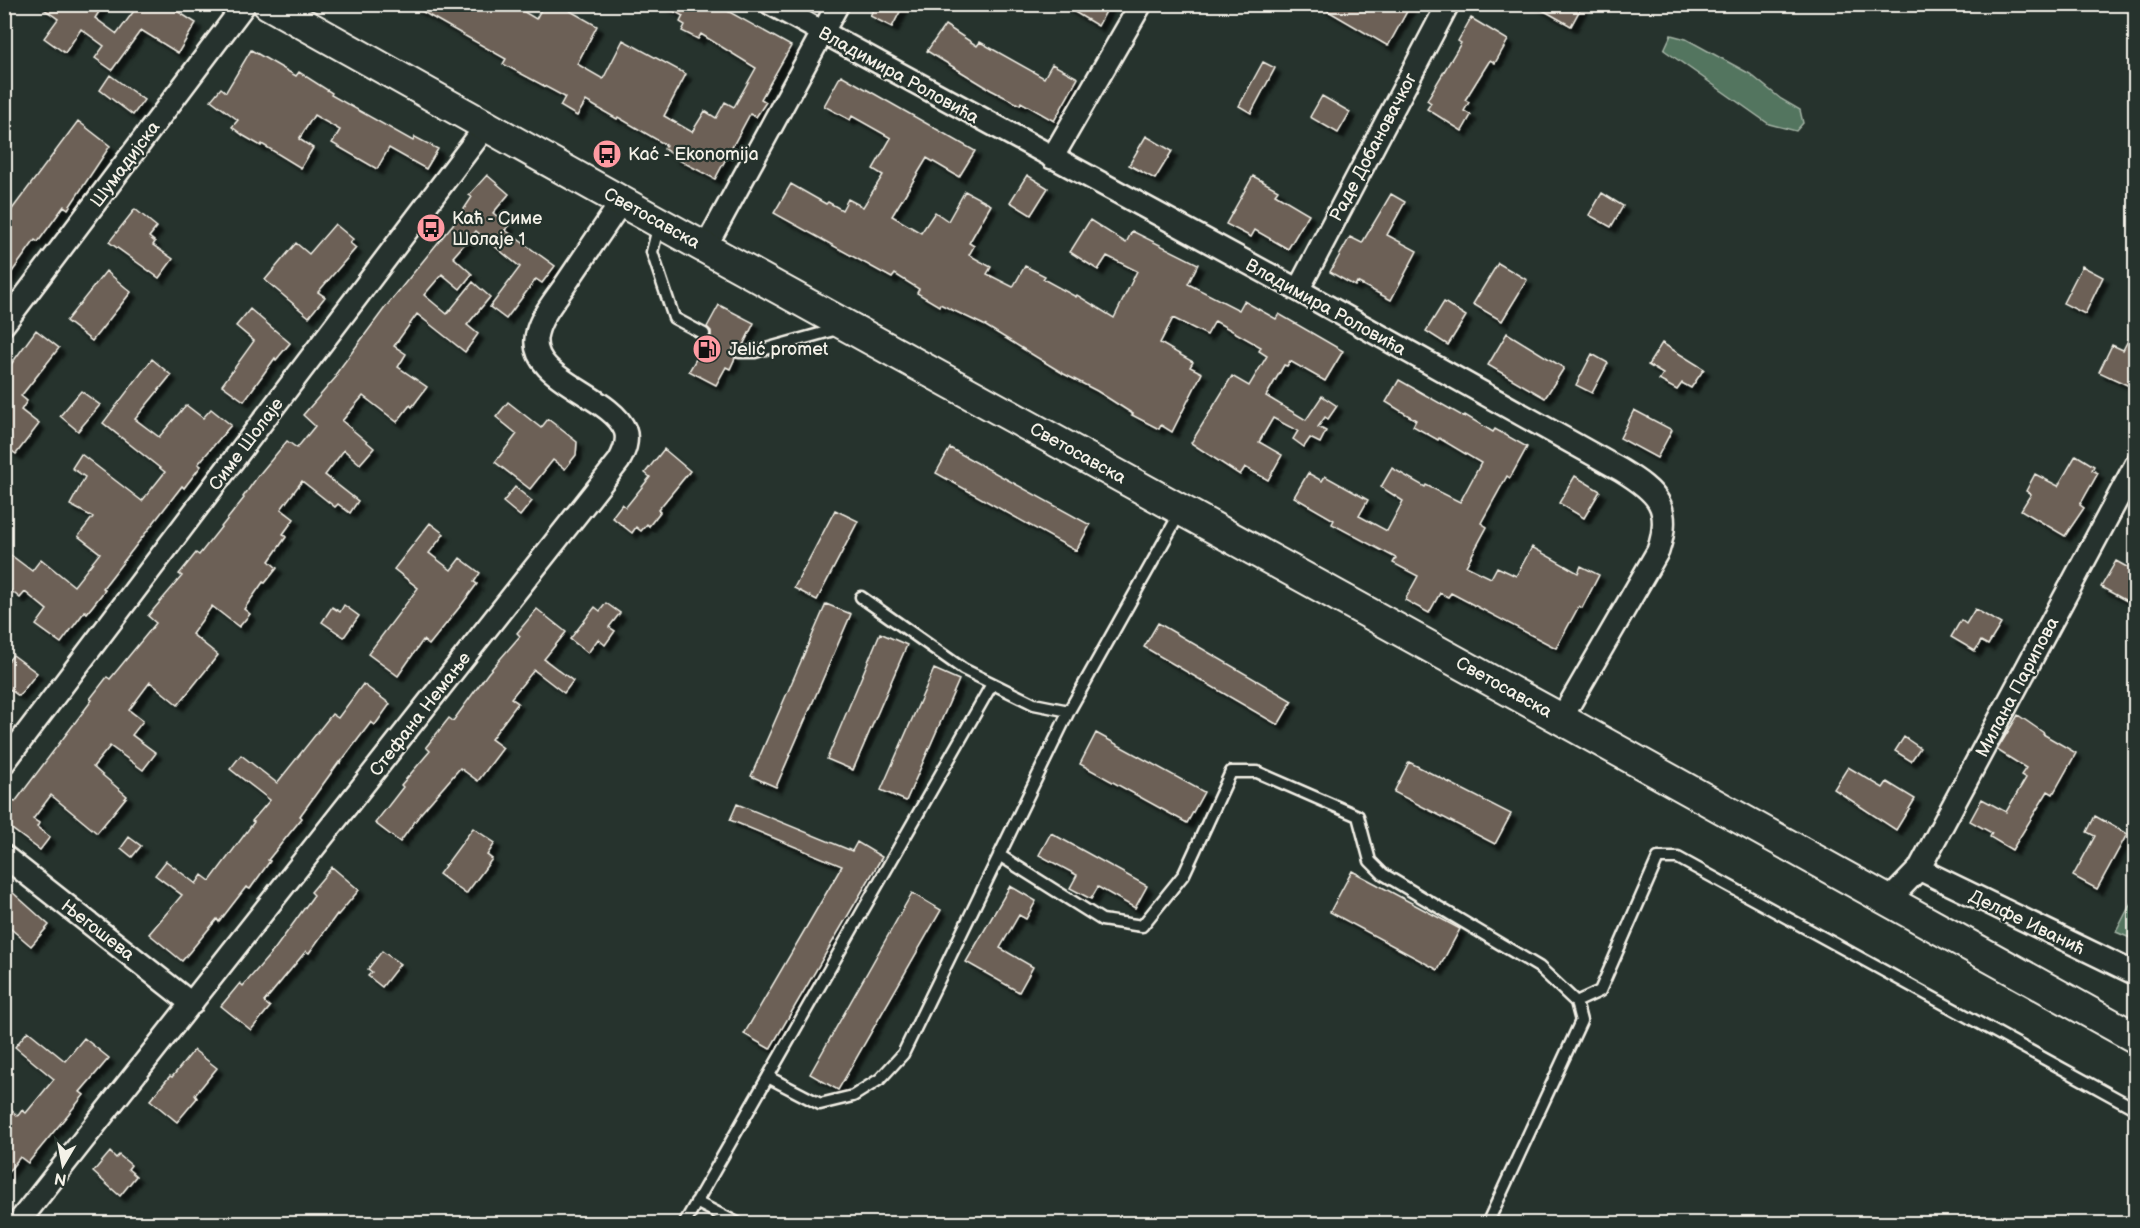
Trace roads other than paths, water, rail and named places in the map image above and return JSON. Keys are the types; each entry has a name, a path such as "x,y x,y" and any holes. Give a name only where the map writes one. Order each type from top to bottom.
{"main road":[{"name":"Светосавска","path":"268,4 847,327 2136,1038"}],"street":[{"name":"Шумадијска","path":"4,324 245,4"},
{"name":"Владимира Роловића","path":"771,4 1298,290 1621,470 1654,493 1662,510 1664,531 1658,550 1561,719"},
{"path":"705,248 838,4"},
{"path":"1052,158 1140,4"},
{"name":"Раде Добановачког","path":"1298,290 1448,4"},
{"name":"Симе Шолаје","path":"4,763 487,125"},
{"name":"Стефана Немање","path":"17,1224 623,453 626,445 625,430 618,421 604,407 545,365 537,351 536,342 537,333 547,312 622,201"},
{"name":"Милана Парипова","path":"1888,901 1919,869 2136,464"},
{"name":"Његошева","path":"4,856 192,1004"},
{"name":"Делфе Иванић","path":"1919,869 2136,974"}],"lane":[{"path":"660,223 652,252 674,318 704,334"},
{"path":"739,352 755,352 847,327"},
{"path":"768,1077 820,1104 853,1096 880,1079 903,1054 1069,711 1181,510"},
{"path":"861,597 963,669 1034,704 1069,711"},
{"path":"684,1224 993,684"},
{"path":"999,855 1102,920 1142,926 1184,874 1231,772 1257,772 1358,816 1370,861 1383,874 1539,967 1576,1002 1581,1021 1487,1224"},
{"path":"1576,1002 1600,991 1658,858 1678,858 2136,1109"},
{"path":"696,1202 740,1224"}],"place":[{"name":"Kać - Ekonomija","path":"607,154"},
{"name":"Каћ - Симе Шолаје 1","path":"431,228"},
{"name":"Jelić promet","path":"707,349"}]}
